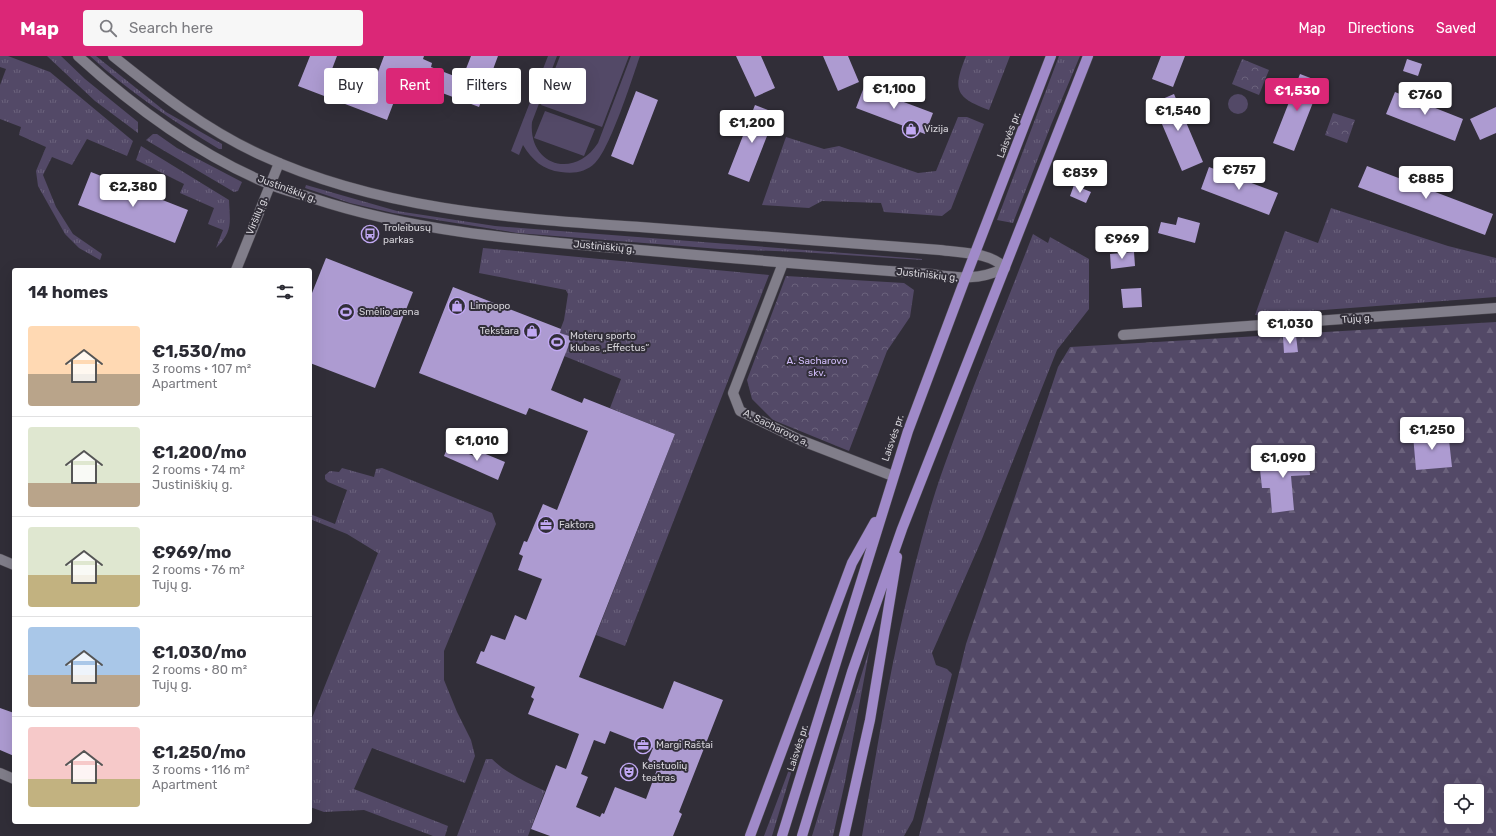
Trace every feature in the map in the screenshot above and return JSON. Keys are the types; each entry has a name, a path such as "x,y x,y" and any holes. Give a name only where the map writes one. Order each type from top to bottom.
{"main road":[{"name":"Justiniškių g.","path":"78,56 153,119 207,153 270,184 334,206 383,219 434,228 531,241 783,263 931,274 965,279 994,273 1006,268 990,257 940,250 505,217 412,204 368,194 314,177 279,163 241,145 165,98 113,56"},
{"name":"Laisvės pr.","path":"782,836 893,476 974,255 1051,56"},
{"path":"802,836 852,672 902,529 1006,268 1088,56"},
{"name":"Viršilų g.","path":"237,268 279,163"},
{"name":"A. Sacharovo a.","path":"783,263 733,393 740,411 800,440 893,476"},
{"name":"Tujų g.","path":"1123,335 1496,308"},
{"path":"750,836 852,563 885,504"},
{"path":"844,836 870,720 902,529"},
{"path":"0,560 12,564"},
{"path":"0,774 12,778"}],"green space":[{"path":"0,56 8,56 50,72 133,141 127,156 87,139 72,165 52,157 43,175 56,207 73,234 102,254 100,260 79,248 65,234 38,186 36,171 46,147 19,135 21,127 0,119 0,85 6,69 0,67"},
{"path":"47,56 61,56 85,79 138,122 138,133 95,101"},
{"path":"90,56 96,56 166,112 222,144 222,149 219,149 152,106 120,82"},
{"path":"548,56 557,56 552,68 543,68"},
{"path":"560,56 629,56 602,127 541,105 586,104 586,68 555,68"},
{"path":"631,56 640,56 614,129 601,155 591,166 580,172 566,173 555,171 543,167 534,160 523,145 519,155 511,151 529,104 539,104 532,122 533,137 537,149 545,157 554,162 566,164 577,161 588,154 598,143"},
{"path":"966,56 1010,56 989,110 969,101 963,96 960,90 958,84 959,77"},
{"path":"1059,56 1080,56 1051,125 1013,223 997,220"},
{"path":"1242,59 1269,70 1259,95 1232,84"},
{"path":"1234,94 1242,94 1248,100 1248,108 1242,114 1234,114 1228,108 1228,100"},
{"path":"545,111 595,129 584,156 534,138"},
{"path":"1333,113 1355,120 1347,143 1325,135"},
{"path":"958,117 967,117 984,124 951,209 942,216 884,212 881,203 822,201 809,208 762,205 786,137 824,149 839,146 918,173 936,171"},
{"path":"153,134 157,134 177,148 242,182 238,191 234,192 146,140"},
{"path":"141,146 229,200 230,221 228,231 216,248 223,230 208,224 214,208 180,193 184,184 136,160"},
{"path":"306,185 397,211 495,226 922,260 800,252 720,249 517,233 393,213 350,203 305,188"},
{"path":"1331,208 1448,246 1496,258 1496,297 1255,315 1285,231 1318,243"},
{"path":"1033,234 1048,243 1050,237 1089,259 1089,309 1057,350 982,539 932,653 936,665 947,669 952,674 913,820 904,836 862,836 900,629 909,588 931,506 970,396"},
{"path":"483,248 769,275 625,646 596,635 675,434 610,408 621,379 564,356 571,337 559,333 564,320 568,294 566,290 479,273"},
{"name":"A. Sacharovo skv.","path":"786,276 904,283 914,290 910,317 887,351 849,451 773,420 752,399 747,380"},
{"path":"1496,322 1496,836 919,836 966,644 1058,367 1070,347"},
{"path":"342,468 374,477 376,469 382,468 492,513 496,524 444,651 444,680 457,712 471,740 475,756 465,783 372,748 354,789 448,826 445,836 433,836 364,810 324,812 312,808 312,718 378,553 347,534 312,520 312,515 335,524 347,490 328,482 325,479 325,475 330,471 339,472"},
{"path":"870,647 845,782 833,836 812,836"},
{"path":"805,727 772,836 764,836"},
{"path":"486,759 492,759 510,773 545,791 528,836 457,836"}],"building":[{"path":"310,56 337,56 332,68 324,68 324,96 298,86"},
{"path":"384,56 424,56 423,59 432,63 431,67 434,68 386,68 386,104 393,104 387,120 345,104 378,104 378,72"},
{"path":"471,56 498,56 494,68 466,68"},
{"path":"736,56 761,56 775,88 755,97"},
{"path":"823,56 848,56 859,82 838,91"},
{"path":"1161,56 1185,56 1173,87 1152,79"},
{"path":"1407,59 1422,64 1418,76 1403,71"},
{"path":"444,72 452,75 452,97 444,94"},
{"path":"1300,74 1321,82 1294,151 1273,143"},
{"path":"864,87 933,113 925,134 856,108"},
{"path":"636,91 658,100 633,165 611,156"},
{"path":"1395,92 1463,119 1455,141 1386,114"},
{"path":"1174,94 1203,162 1182,171 1153,103"},
{"path":"471,104 480,104 479,107"},
{"path":"755,105 776,113 749,182 728,174"},
{"path":"1496,107 1496,133 1480,140 1470,119"},
{"path":"1367,166 1493,214 1485,235 1358,187"},
{"path":"1209,167 1278,193 1269,215 1201,189"},
{"path":"91,172 188,210 175,243 78,205"},
{"path":"1074,185 1091,192 1086,203 1070,196"},
{"path":"1178,217 1200,223 1195,243 1158,233 1161,222 1176,225"},
{"path":"1134,252 1135,266 1111,269 1110,254"},
{"path":"326,258 413,292 375,388 312,364 312,293"},
{"path":"453,287 561,329 560,333 572,337 551,390 582,403 584,398 675,434 579,677 663,709 674,681 723,700 679,812 682,814 673,836 550,836 531,829 556,765 566,769 579,734 528,714 534,699 531,697 535,687 476,663 481,651 484,652 491,635 505,640 515,615 526,620 542,579 518,570 523,556 519,554 524,541 527,542 543,504 557,510 588,431 529,408 526,415 419,373","holes":["610,731 653,748 647,762 658,767 646,799 615,787 604,814 602,813 600,817 576,807 588,777 581,774 594,740 605,744"]},
{"path":"1141,288 1142,307 1123,308 1121,289"},
{"path":"1296,336 1298,352 1284,353 1283,337"},
{"path":"1448,431 1452,467 1416,470 1413,435"},
{"path":"448,446 474,456 476,450 505,462 498,480 444,456"},
{"path":"1308,455 1310,475 1291,476 1294,510 1272,513 1270,488 1262,488 1259,460"},
{"path":"0,708 12,712 12,755 0,750"}],"place":[{"name":"Vizija","path":"911,129"},
{"name":"Troleibusų parkas","path":"370,234"},
{"name":"Limpopo","path":"457,306"},
{"name":"Smėlio arena","path":"346,312"},
{"name":"Tekstara","path":"532,331"},
{"name":"Moterų sporto klubas „Effectus“","path":"557,342"},
{"name":"Faktora","path":"546,525"},
{"name":"Margi Raštai","path":"643,745"},
{"name":"Keistuolių teatras","path":"629,772"}]}
